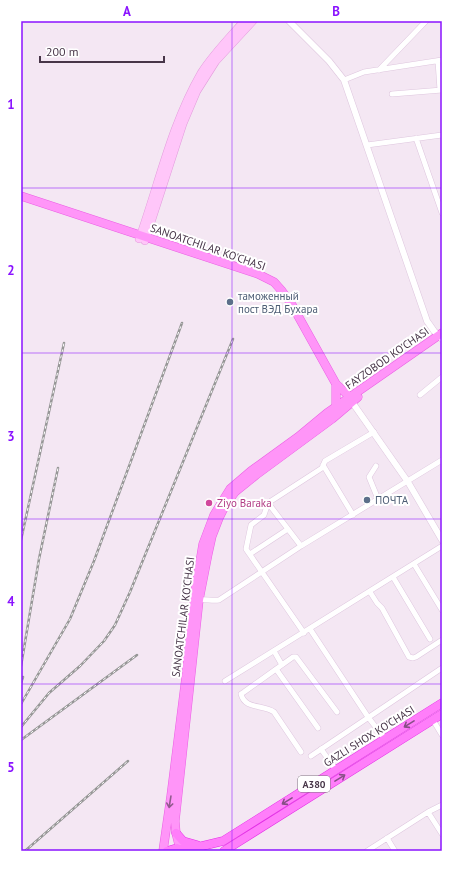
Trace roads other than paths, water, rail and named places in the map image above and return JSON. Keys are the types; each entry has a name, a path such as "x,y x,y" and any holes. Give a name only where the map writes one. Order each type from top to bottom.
{"highway":[{"name":"GAZLI SHOX KO'CHASI","path":"167,851 177,848 182,850 223,841 442,703"},
{"name":"GAZLI SHOX KO'CHASI","path":"226,850 442,714"},
{"path":"176,833 183,841 190,844 203,846"}],"main road":[{"path":"143,238 184,105 202,72 216,52 244,21"},
{"path":"143,238 183,124 197,91 216,61 253,21"},
{"name":"SANOATCHILAR KO'CHASI","path":"21,196 271,284 280,293 288,306 334,387 348,400 235,492 226,504 212,536 200,600 163,851"},
{"name":"SANOATCHILAR KO'CHASI","path":"21,200 143,238"},
{"name":"FAYZOBOD KO'CHASI","path":"348,400 441,337"},
{"path":"334,387 336,406 335,415 329,416 334,387"},
{"path":"336,406 348,400"},
{"name":"SANOATCHILAR KO'CHASI","path":"189,678 194,598 203,544 214,515 230,489 251,471 329,416"},
{"path":"182,850 176,833 175,821 189,678"}],"street":[{"path":"289,21 329,61 344,80 427,321 441,337"},
{"path":"379,70 426,21"},
{"path":"344,80 359,73 440,61 441,90 392,94"},
{"path":"367,145 442,136"},
{"path":"416,138 442,213"},
{"path":"420,395 442,377"},
{"path":"348,400 374,432 408,482 442,540"},
{"path":"304,633 246,549 251,525 264,515 268,503 322,468 325,462 374,432"},
{"path":"200,600 219,600 301,546 442,460"},
{"path":"324,465 353,514"},
{"path":"376,466 369,477 378,500"},
{"path":"268,503 301,546"},
{"path":"250,554 288,529"},
{"path":"225,681 442,546"},
{"path":"414,564 442,610"},
{"path":"393,577 430,639"},
{"path":"370,592 382,608 409,657 416,657 442,640"},
{"path":"310,629 368,717 385,739"},
{"path":"274,651 282,665"},
{"path":"302,752 274,712 270,709 247,704 242,697 242,694 293,657 296,657 299,659 337,712"},
{"path":"311,756 442,668"},
{"path":"276,670 318,728"},
{"path":"433,720 442,735"},
{"path":"321,749 336,770"},
{"path":"367,851 428,812 442,805"},
{"path":"428,812 442,834"},
{"path":"388,838 395,851"}],"railway":[{"path":"21,704 70,619 94,561 182,323"},
{"path":"21,727 49,693 80,666 104,641 115,625 130,592 233,339"},
{"path":"21,540 64,343"},
{"path":"21,666 39,559 58,468"},
{"path":"21,740 137,655"},
{"path":"21,683 23,677"},
{"path":"25,851 128,761"}],"place":[{"name":"таможенный пост ВЭД Бухара","path":"230,302"},
{"name":"ПОЧТА","path":"367,500"},
{"name":"Ziyo Baraka","path":"209,503"}]}
